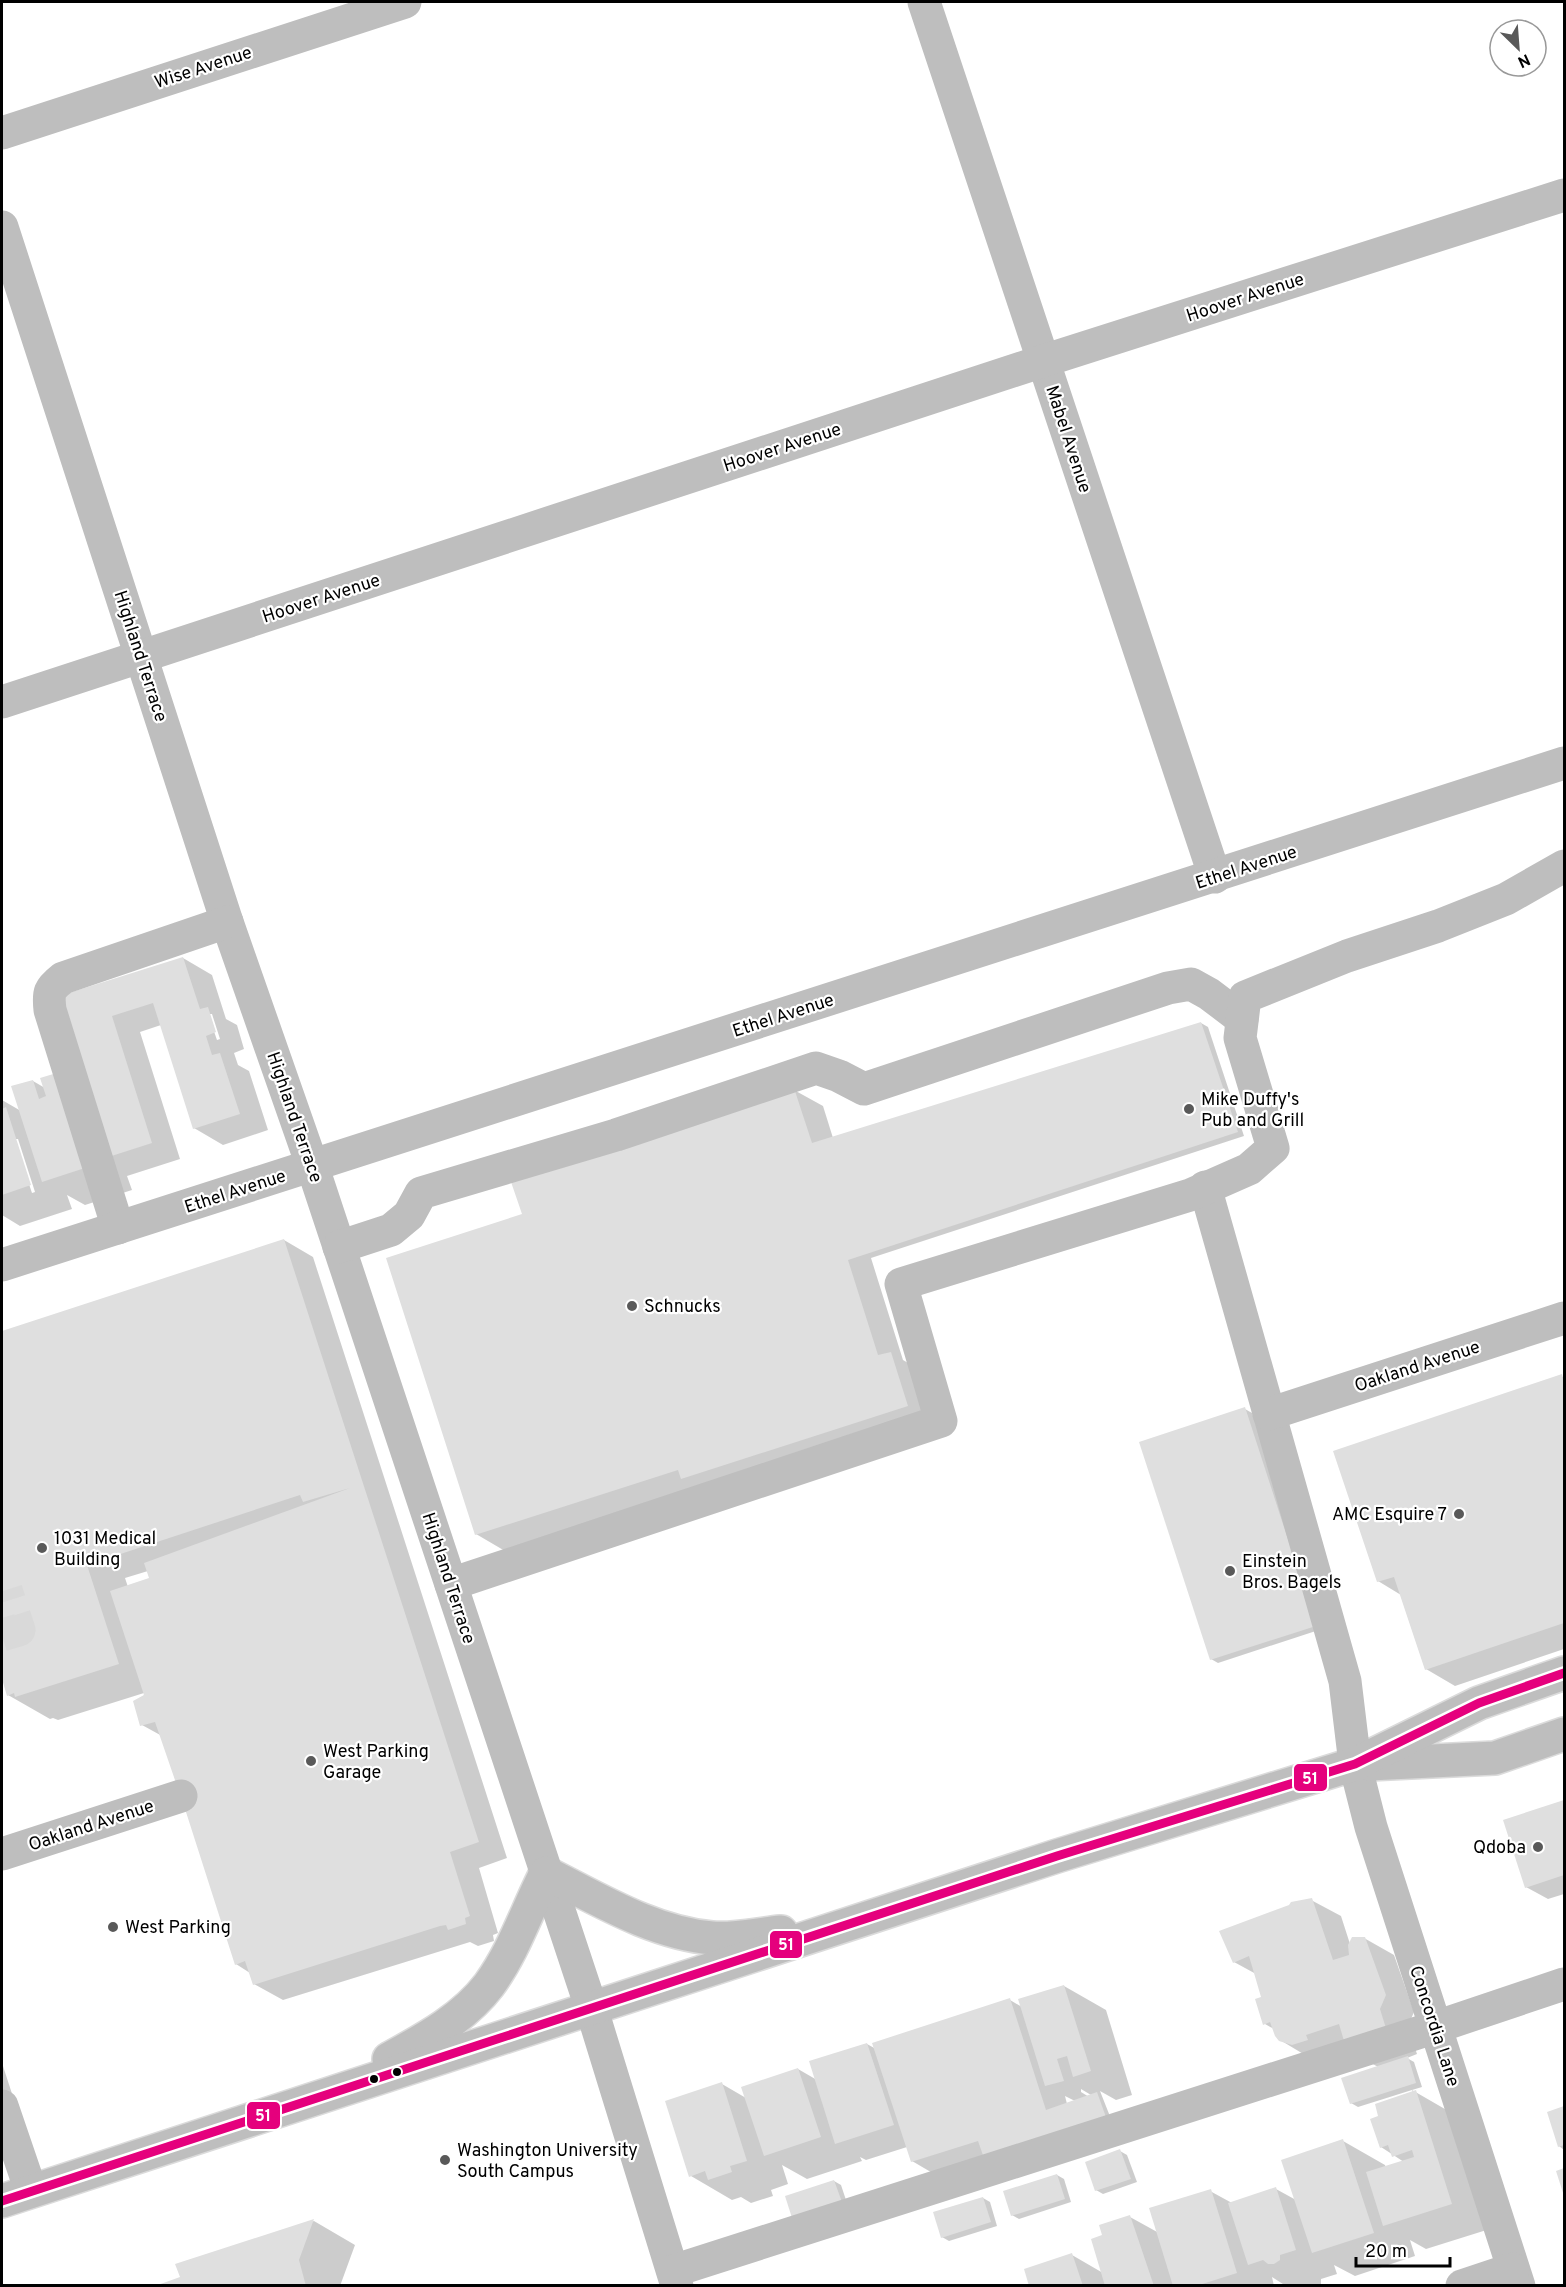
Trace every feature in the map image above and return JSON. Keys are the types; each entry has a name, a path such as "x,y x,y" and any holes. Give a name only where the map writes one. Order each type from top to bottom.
{"street":[{"name":"Wise Avenue","path":"2,133 405,2"},
{"name":"Mabel Avenue","path":"924,2 1215,877"},
{"name":"Hoover Avenue","path":"2,702 1043,361 1564,195"},
{"name":"Highland Terrace","path":"2,226 227,922 312,1165 591,2007 675,2278"},
{"name":"Ethel Avenue","path":"2,1265 1564,763"},
{"path":"451,1584 941,1420 902,1284 1180,1198 1249,1168 1274,1148 1240,1038 1245,997 1506,899 1564,866"},
{"path":"118,1228 50,1010 51,988 63,978 227,922"},
{"path":"339,1246 391,1230 409,1215 421,1193 616,1135 816,1068 839,1076 864,1089 1168,988 1191,984 1209,994 1242,1019"},
{"name":"Concordia Lane","path":"1205,1187 1345,1681 1355,1764 1371,1827 1516,2277"},
{"name":"Oakland Avenue","path":"1269,1414 1564,1318"},
{"path":"2,2106 16,2196 1085,1846 1355,1764 1479,1703 1564,1673"},
{"path":"1355,1764 1495,1758 1564,1734"},
{"name":"Oakland Avenue","path":"2,1854 181,1797"},
{"path":"331,2093 448,2024 472,2004 500,1969 546,1873 635,1917 686,1934 714,1938 843,1926"},
{"path":"675,2278 1564,1984"},
{"path":"1462,2286 1516,2277"}],"building":[{"path":"183,957 200,1009 208,1007 216,1032 206,1036 212,1055 220,1053 240,1114 193,1129 153,1003 112,1016 152,1143 99,1160 59,996"},
{"name":"Schnucks","path":"1201,1022 1238,1132 848,1260 878,1355 891,1352 908,1406 681,1479 678,1470 475,1535 386,1258 522,1214 510,1179 794,1088 812,1143"},
{"path":"60,1072 91,1166 42,1182 11,1086 33,1080 39,1099 46,1096 40,1078"},
{"path":"6,1107 31,1185 2,1195 2,1109"},
{"path":"284,1239 479,1842 450,1852 470,1916 465,1918 466,1924 448,1930 446,1925 440,1926 253,1985 245,1961 235,1965 155,1722 140,1726 133,1701 144,1695 110,1591 149,1578 144,1563 350,1488 303,1502 300,1495 87,1565 119,1664 15,1697 14,1693 7,1696 2,1679 2,1331"},
{"name":"AMC Esquire 7","path":"1562,1374 1564,1383 1564,1623 1425,1670 1394,1577 1377,1582 1333,1451"},
{"path":"1245,1407 1316,1626 1210,1660 1139,1442"},
{"name":"Qdoba","path":"1564,1800 1564,1875 1525,1888 1503,1820"},
{"path":"1312,1898 1333,1960 1349,1955 1348,1945 1352,1937 1365,1937 1386,1995 1380,2009 1389,2038 1347,2051 1339,2024 1306,2035 1308,2040 1292,2045 1279,2041 1270,2022 1263,2025 1255,1999 1261,1997 1249,1956 1233,1963 1219,1931 1289,1905 1291,1902"},
{"path":"1064,1985 1091,2071 1073,2077 1067,2056 1057,2059 1064,2081 1045,2086 1018,1999"},
{"path":"1010,1998 1046,2110 1097,2092 1107,2120 985,2161 978,2141 911,2162 872,2043"},
{"path":"867,2043 894,2125 835,2144 809,2061"},
{"path":"1408,2056 1416,2083 1350,2104 1341,2078"},
{"path":"798,2068 821,2137 764,2156 741,2087"},
{"path":"722,2082 747,2161 730,2166 732,2172 708,2180 705,2171 689,2177 665,2101"},
{"path":"1416,2090 1452,2204 1383,2226 1366,2172 1414,2157 1412,2150 1392,2157 1388,2145 1380,2148 1370,2119 1378,2116 1375,2104"},
{"path":"1564,2106 1564,2145 1558,2147 1547,2112"},
{"path":"1343,2139 1374,2233 1312,2253 1281,2160"},
{"path":"1120,2149 1131,2179 1095,2191 1085,2162"},
{"path":"1564,2168 1564,2196 1556,2171"},
{"path":"1057,2174 1065,2199 1011,2216 1003,2191"},
{"path":"834,2180 843,2205 793,2221 785,2196"},
{"path":"1276,2187 1296,2250 1280,2255 1280,2260 1274,2264 1268,2264 1263,2260 1248,2265 1228,2203"},
{"path":"1211,2189 1237,2273 1196,2286 1173,2286 1149,2208"},
{"path":"983,2197 991,2222 941,2238 933,2212"},
{"path":"1130,2215 1154,2286 1105,2286 1091,2239 1102,2235 1099,2225"},
{"path":"314,2219 299,2260 306,2286 155,2286 180,2277 175,2264"},
{"path":"1072,2253 1083,2286 1029,2286 1024,2269"}],"tunnel":[{"path":"2,1635 19,1630 6,1590"}],"transit line":[{"name":"51","path":"2,2201 1057,1856 1355,1764 1479,1703 1564,1673"}],"place":[{"name":"Mike Duffy's Pub and Grill","path":"1189,1109"},
{"name":"Schnucks","path":"632,1306"},
{"name":"AMC Esquire 7","path":"1459,1514"},
{"name":"1031 Medical Building","path":"42,1548"},
{"name":"Einstein Bros. Bagels","path":"1230,1571"},
{"name":"West Parking Garage","path":"311,1761"},
{"name":"Qdoba","path":"1538,1847"},
{"name":"West Parking","path":"113,1927"},
{"name":"Washington University South Campus","path":"445,2160"}]}
